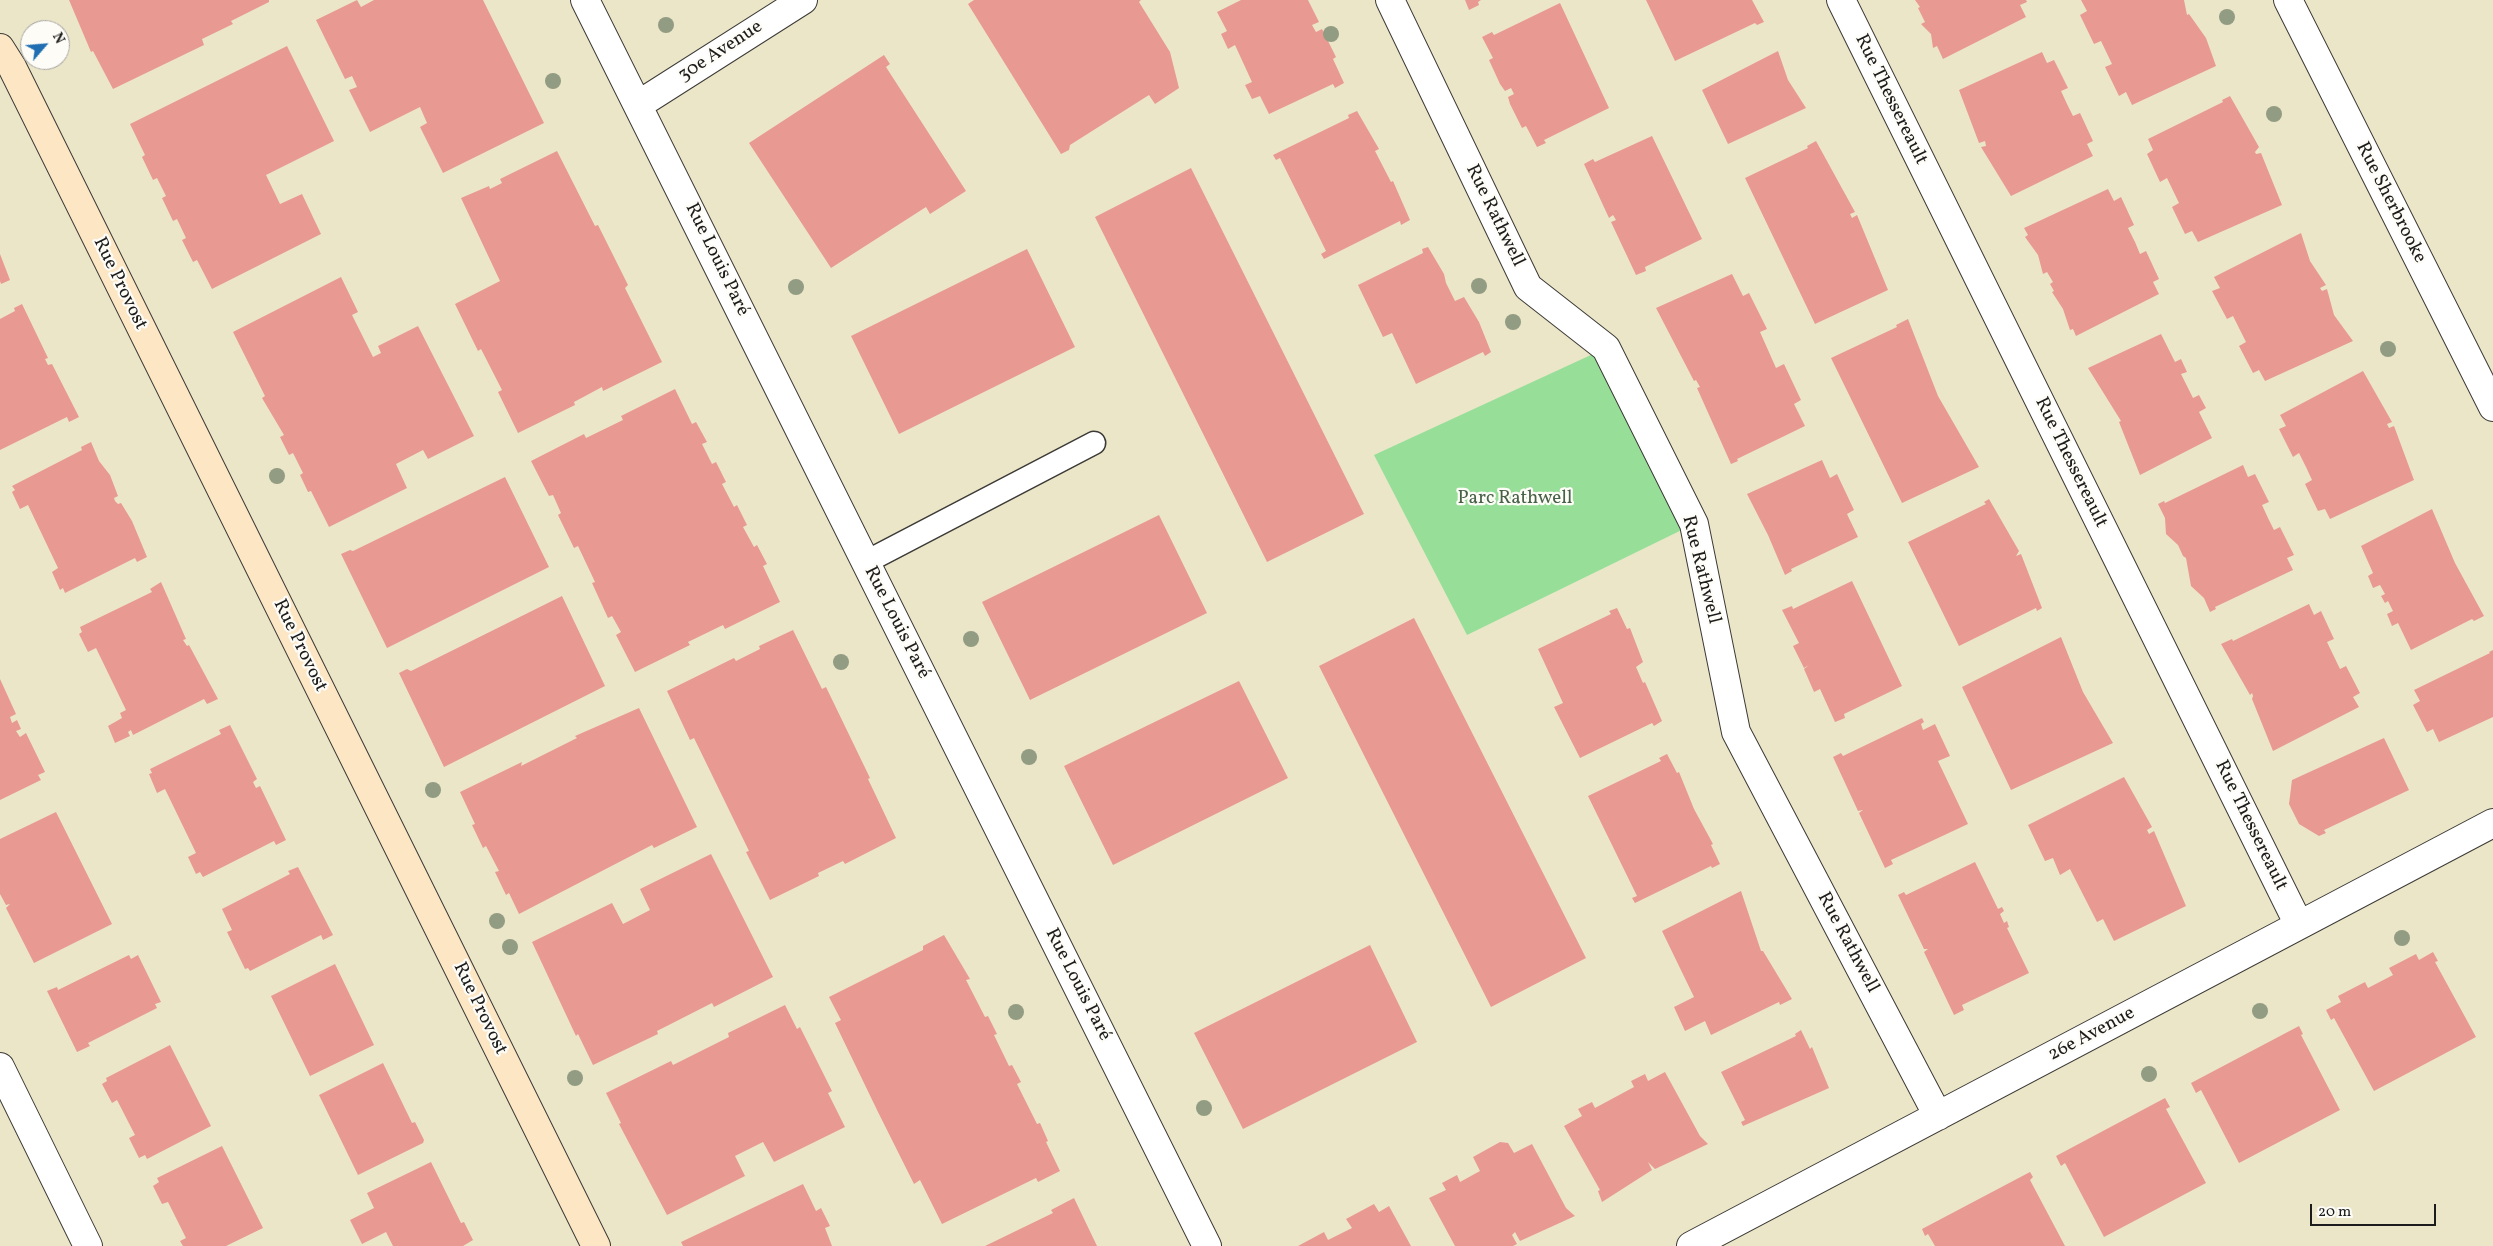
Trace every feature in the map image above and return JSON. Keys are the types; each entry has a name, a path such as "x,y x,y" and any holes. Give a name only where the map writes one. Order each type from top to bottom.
{"street":[{"name":"Rue Louis Paré","path":"585,0 1208,1246"},
{"name":"30e Avenue","path":"638,105 803,0"},
{"name":"Rue Rathwell","path":"1390,0 1528,287 1606,348 1694,524 1736,732 1938,1116"},
{"name":"Rue Thessereault","path":"1841,0 2299,925"},
{"name":"Rue Sherbrooke","path":"2288,0 2493,407"},
{"name":"Rue Provost","path":"4,62 596,1246"},
{"name":"26e Avenue","path":"1691,1246 2493,823"},
{"path":"0,1067 88,1246"}],"lane":[{"path":"866,562 1094,443"}],"green space":[{"name":"Parc Rathwell","path":"1606,348 1694,524 1467,635 1374,455"}],"building":[{"path":"69,0 269,0 269,2 231,21 233,24 202,39 204,45 113,89 93,51 91,52"},
{"path":"357,0 361,7 374,0 483,0 544,123 443,173 420,127 427,123 420,107 370,132 349,90 357,87 352,76 345,79 316,20"},
{"path":"974,0 1141,0 1139,2 1170,52 1179,88 1155,104 1149,95 1070,145 1069,150 1061,154 968,4"},
{"path":"1241,0 1308,0 1319,22 1312,25 1316,32 1322,29 1336,57 1333,59 1344,83 1335,88 1333,84 1269,114 1260,96 1252,99 1245,85 1252,82 1235,45 1228,49 1221,34 1227,31 1217,12"},
{"path":"1465,0 1481,0 1478,2 1479,5 1469,10"},
{"path":"1646,0 1752,0 1764,22 1757,25 1755,23 1675,61"},
{"path":"1915,0 2026,0 2027,2 2020,5 2026,17 1943,59 1937,46 1933,48 1931,34 1921,24 1925,22 1918,8 1920,7"},
{"path":"2081,0 2184,0 2187,15 2189,14 2206,38 2216,66 2132,105 2126,92 2119,96 2105,67 2112,64 2101,41 2094,44 2080,15 2087,11"},
{"path":"1560,3 1609,108 1544,140 1546,143 1537,147 1526,126 1522,128 1510,104 1508,97 1514,94 1511,88 1505,91 1500,84 1489,60 1493,58 1482,37 1492,32 1494,35"},
{"path":"287,46 334,141 266,175 280,204 302,194 321,234 212,289 197,260 193,262 182,240 186,238 177,219 173,221 162,198 166,196 157,178 153,180 142,157 145,155 130,124"},
{"path":"1778,51 1788,80 1806,108 1728,144 1702,90"},
{"path":"2042,52 2047,63 2054,60 2068,88 2061,91 2073,116 2080,113 2093,141 2087,144 2093,156 2011,196 1981,147 1986,146 1985,141 1979,143 1959,90"},
{"path":"884,55 890,64 886,67 966,191 930,214 926,207 831,268 749,143"},
{"path":"2230,96 2259,147 2255,152 2256,154 2261,153 2282,205 2198,242 2192,231 2185,234 2172,207 2179,203 2167,178 2160,182 2147,154 2153,150 2148,139 2223,102 2222,100"},
{"path":"1357,111 1379,149 1375,151 1391,182 1393,181 1410,220 1401,225 1400,221 1324,259 1321,254 1326,251 1280,158 1276,160 1273,155 1349,118 1348,115"},
{"path":"1652,136 1702,239 1645,267 1646,271 1636,275 1611,222 1616,220 1613,215 1609,218 1584,164 1593,159 1595,162"},
{"path":"1816,141 1855,212 1850,214 1852,218 1857,215 1888,290 1815,324 1745,178 1808,148 1807,146"},
{"path":"557,151 595,226 598,225 628,285 625,288 662,362 603,391 602,387 574,402 575,405 518,433 498,392 502,390 481,349 478,351 455,304 500,281 461,198 489,186 490,189 502,183 500,179"},
{"path":"1191,168 1364,514 1267,562 1095,217"},
{"path":"2108,189 2114,201 2121,197 2134,225 2128,228 2140,254 2146,251 2159,279 2153,282 2159,294 2076,336 2073,329 2070,330 2063,309 2052,292 2054,291 2050,284 2053,282 2047,272 2043,274 2038,255 2025,237 2028,235 2024,228"},
{"path":"2301,233 2310,261 2326,285 2320,288 2322,291 2327,289 2334,315 2353,341 2265,381 2259,370 2253,373 2239,346 2246,342 2233,316 2227,319 2212,291 2220,288 2214,277"},
{"path":"1428,247 1444,274 1446,283 1455,301 1464,297 1479,322 1491,352 1485,356 1483,352 1416,384 1392,333 1383,337 1358,285 1423,253 1422,249"},
{"path":"1027,249 1075,347 899,434 851,336"},
{"path":"0,254 10,280 1,284 0,281"},
{"path":"1732,274 1743,296 1749,293 1767,329 1760,332 1776,368 1784,364 1801,400 1794,404 1805,426 1737,459 1738,461 1731,464 1697,388 1700,387 1696,380 1694,381 1656,308"},
{"path":"341,277 358,312 352,315 373,357 381,353 378,346 418,326 474,436 428,459 423,450 396,464 407,488 329,527 311,491 308,492 300,475 303,473 293,453 289,455 280,437 284,435 262,398 265,396 233,332"},
{"path":"22,304 48,358 45,359 48,365 52,364 79,417 69,422 67,417 0,450 0,319 15,311 14,308"},
{"path":"1908,319 1938,396 1979,467 1902,503 1831,358 1897,327 1896,325"},
{"path":"2161,334 2175,362 2181,359 2187,372 2181,374 2193,398 2199,395 2206,408 2199,412 2212,438 2140,475 2119,422 2121,421 2088,368"},
{"path":"2363,371 2392,422 2387,424 2389,428 2394,426 2414,480 2330,519 2325,509 2318,511 2305,484 2312,480 2299,453 2293,457 2279,429 2286,426 2280,415"},
{"path":"675,389 692,424 696,422 707,442 702,444 712,464 716,462 726,482 722,484 734,507 737,505 747,525 743,527 754,547 757,545 767,564 763,566 780,602 725,629 723,625 688,642 690,645 635,672 616,635 621,632 612,616 608,618 592,583 595,582 578,546 574,548 558,515 561,513 553,495 549,496 531,461 584,434 586,438 623,420 621,416"},
{"path":"91,442 99,461 110,475 118,496 114,498 115,501 118,504 121,503 132,521 147,557 137,562 135,558 65,593 63,588 60,590 52,572 58,568 28,505 20,509 12,492 15,490 12,486 82,450 81,447"},
{"path":"1822,460 1830,478 1837,474 1854,510 1847,514 1858,537 1791,569 1792,571 1785,575 1768,535 1747,494"},
{"path":"2243,465 2248,477 2255,474 2269,502 2262,505 2274,530 2280,527 2294,555 2287,558 2293,570 2215,607 2216,609 2210,612 2204,598 2191,586 2186,558 2183,556 2178,545 2166,534 2165,518 2158,504 2164,501 2165,503"},
{"path":"505,477 549,567 387,648 341,554 350,550 353,551"},
{"path":"1989,499 2019,551 2016,556 2021,554 2042,608 2037,611 2036,608 1959,646 1908,542 1986,504 1984,502"},
{"path":"2432,509 2455,563 2484,616 2474,621 2472,619 2411,650 2398,623 2392,626 2387,614 2393,611 2388,601 2385,603 2381,596 2385,594 2380,585 2373,588 2368,576 2373,573 2361,546"},
{"path":"1159,515 1207,613 1030,700 982,602"},
{"path":"1852,581 1902,686 1844,714 1845,718 1835,722 1820,689 1814,692 1804,669 1809,665 1804,668 1793,646 1799,643 1782,610 1792,606 1793,609"},
{"path":"161,582 186,639 183,640 187,646 189,645 218,699 207,704 204,699 133,735 131,730 128,732 130,736 115,743 108,726 122,718 120,713 126,710 96,648 88,652 79,634 82,632 80,627 152,592 150,589"},
{"path":"562,596 605,686 444,767 399,673 407,669 411,671"},
{"path":"2309,604 2314,615 2321,611 2334,639 2327,642 2340,669 2346,666 2360,693 2353,697 2359,707 2273,751 2252,699 2252,693 2250,695 2221,644 2232,639 2233,641"},
{"path":"1617,608 1627,629 1630,628 1643,662 1636,667 1643,683 1645,682 1662,721 1654,726 1652,723 1580,758 1554,707 1563,703 1538,649 1611,614 1609,611"},
{"path":"1414,618 1586,958 1491,1007 1319,666"},
{"path":"793,630 822,689 826,687 870,778 868,779 896,838 845,864 843,861 818,873 819,876 770,900 746,852 749,851 694,738 690,740 667,691 734,658 736,661 760,649 759,646"},
{"path":"2061,637 2083,692 2113,743 2011,790 1962,687"},
{"path":"2493,650 2493,717 2439,742 2433,729 2427,732 2413,705 2420,701 2414,690"},
{"path":"0,679 16,714 10,717 12,723 17,720 21,729 16,731 20,737 26,733 45,772 38,775 41,780 0,800"},
{"path":"1239,681 1288,778 1113,865 1064,766"},
{"path":"639,708 697,827 654,848 652,845 519,914 509,893 506,895 495,872 499,871 486,846 483,848 472,825 475,824 460,792 522,762 521,766 577,738 575,736"},
{"path":"1922,718 1924,722 1921,724 1923,730 1935,724 1950,756 1938,761 1968,824 1891,860 1893,864 1885,868 1859,813 1863,810 1858,811 1833,757 1841,753 1843,756"},
{"path":"230,725 257,779 253,782 256,788 260,786 286,840 276,845 274,841 203,877 200,872 196,874 188,857 196,853 165,789 157,793 149,774 152,773 150,769 221,734 219,730"},
{"path":"2384,738 2409,790 2324,830 2326,833 2319,836 2299,824 2289,804 2292,780"},
{"path":"1667,754 1677,773 1679,772 1694,809 1713,844 1711,845 1720,864 1712,868 1711,866 1635,903 1632,898 1637,896 1588,796 1661,761 1659,758"},
{"path":"2124,777 2152,827 2147,830 2149,834 2154,831 2186,906 2114,941 2103,919 2097,922 2070,869 2060,875 2053,858 2045,861 2028,825"},
{"path":"56,812 112,924 34,963 6,908 10,904 6,905 0,894 0,839"},
{"path":"711,854 773,977 714,1007 712,1003 657,1031 658,1034 593,1065 578,1034 576,1036 532,942 612,903 623,924 650,910 640,889"},
{"path":"1975,862 1998,909 2002,907 2004,911 2000,914 2004,923 2007,921 2009,927 2007,928 2029,973 1962,1005 1964,1010 1954,1015 1924,952 1928,949 1924,949 1898,895 1904,892 1906,895"},
{"path":"298,867 333,935 323,940 321,935 250,971 248,968 245,969 227,932 232,930 222,909 290,874 288,871"},
{"path":"1741,891 1761,951 1763,951 1792,999 1780,1005 1779,1002 1711,1035 1705,1021 1685,1031 1674,1007 1694,997 1662,931"},
{"path":"944,935 970,979 966,980 985,1017 988,1016 997,1034 994,1035 1009,1066 1012,1065 1021,1082 1017,1084 1037,1124 1040,1123 1048,1141 1046,1142 1060,1171 1038,1182 1036,1178 942,1224 920,1180 914,1184 878,1112 835,1023 841,1020 829,997 923,950 923,946"},
{"path":"1370,945 1417,1042 1243,1129 1194,1033"},
{"path":"2433,952 2438,961 2435,962 2476,1037 2374,1091 2334,1018 2331,1020 2326,1010 2341,1002 2338,996 2365,982 2368,988 2393,975 2389,968 2416,954 2419,960"},
{"path":"129,955 131,959 138,955 161,1002 155,1004 157,1008 88,1043 90,1046 77,1052 47,991 57,987 58,990"},
{"path":"335,964 374,1045 310,1076 271,996"},
{"path":"785,1005 797,1029 800,1027 832,1091 828,1093 845,1127 774,1162 763,1142 735,1156 745,1176 667,1215 619,1124 621,1123 606,1093 671,1061 673,1065 729,1037 728,1033"},
{"path":"2299,1026 2303,1034 2301,1035 2340,1110 2239,1163 2201,1090 2196,1093 2191,1083"},
{"path":"1801,1030 1810,1049 1812,1047 1829,1088 1743,1126 1741,1122 1745,1120 1721,1072 1796,1036 1795,1034"},
{"path":"170,1045 211,1126 147,1159 145,1155 139,1158 129,1138 135,1135 117,1100 112,1103 102,1084 107,1081 106,1078"},
{"path":"383,1063 412,1123 415,1122 424,1140 423,1143 358,1175 319,1095"},
{"path":"1665,1072 1700,1136 1708,1144 1655,1169 1648,1162 1652,1170 1602,1202 1598,1191 1600,1190 1564,1126 1582,1116 1578,1109 1592,1102 1595,1108 1634,1087 1631,1081 1645,1074 1648,1081"},
{"path":"2165,1098 2170,1107 2166,1109 2206,1183 2104,1237 2065,1163 2061,1166 2056,1156"},
{"path":"1500,1142 1508,1143 1514,1153 1532,1144 1566,1208 1575,1216 1520,1241 1515,1232 1512,1235 1517,1244 1513,1246 1455,1246 1429,1198 1446,1190 1442,1183 1457,1175 1460,1182 1480,1171 1473,1157"},
{"path":"222,1146 263,1228 226,1246 183,1246 180,1241 186,1238 168,1202 162,1204 153,1186 159,1182 157,1178"},
{"path":"431,1162 461,1223 464,1222 473,1240 463,1246 393,1246 386,1232 362,1244 350,1220 374,1208 367,1193"},
{"path":"2030,1172 2033,1177 2030,1180 2065,1246 1935,1246 1928,1234 1925,1236 1922,1229"},
{"path":"803,1184 816,1211 821,1208 830,1226 825,1228 832,1246 683,1246 681,1242"},
{"path":"1074,1198 1097,1246 985,1246 1053,1213 1051,1210"},
{"path":"1374,1204 1379,1212 1389,1206 1411,1246 1298,1246 1324,1232 1328,1240 1352,1228 1346,1219"}]}
